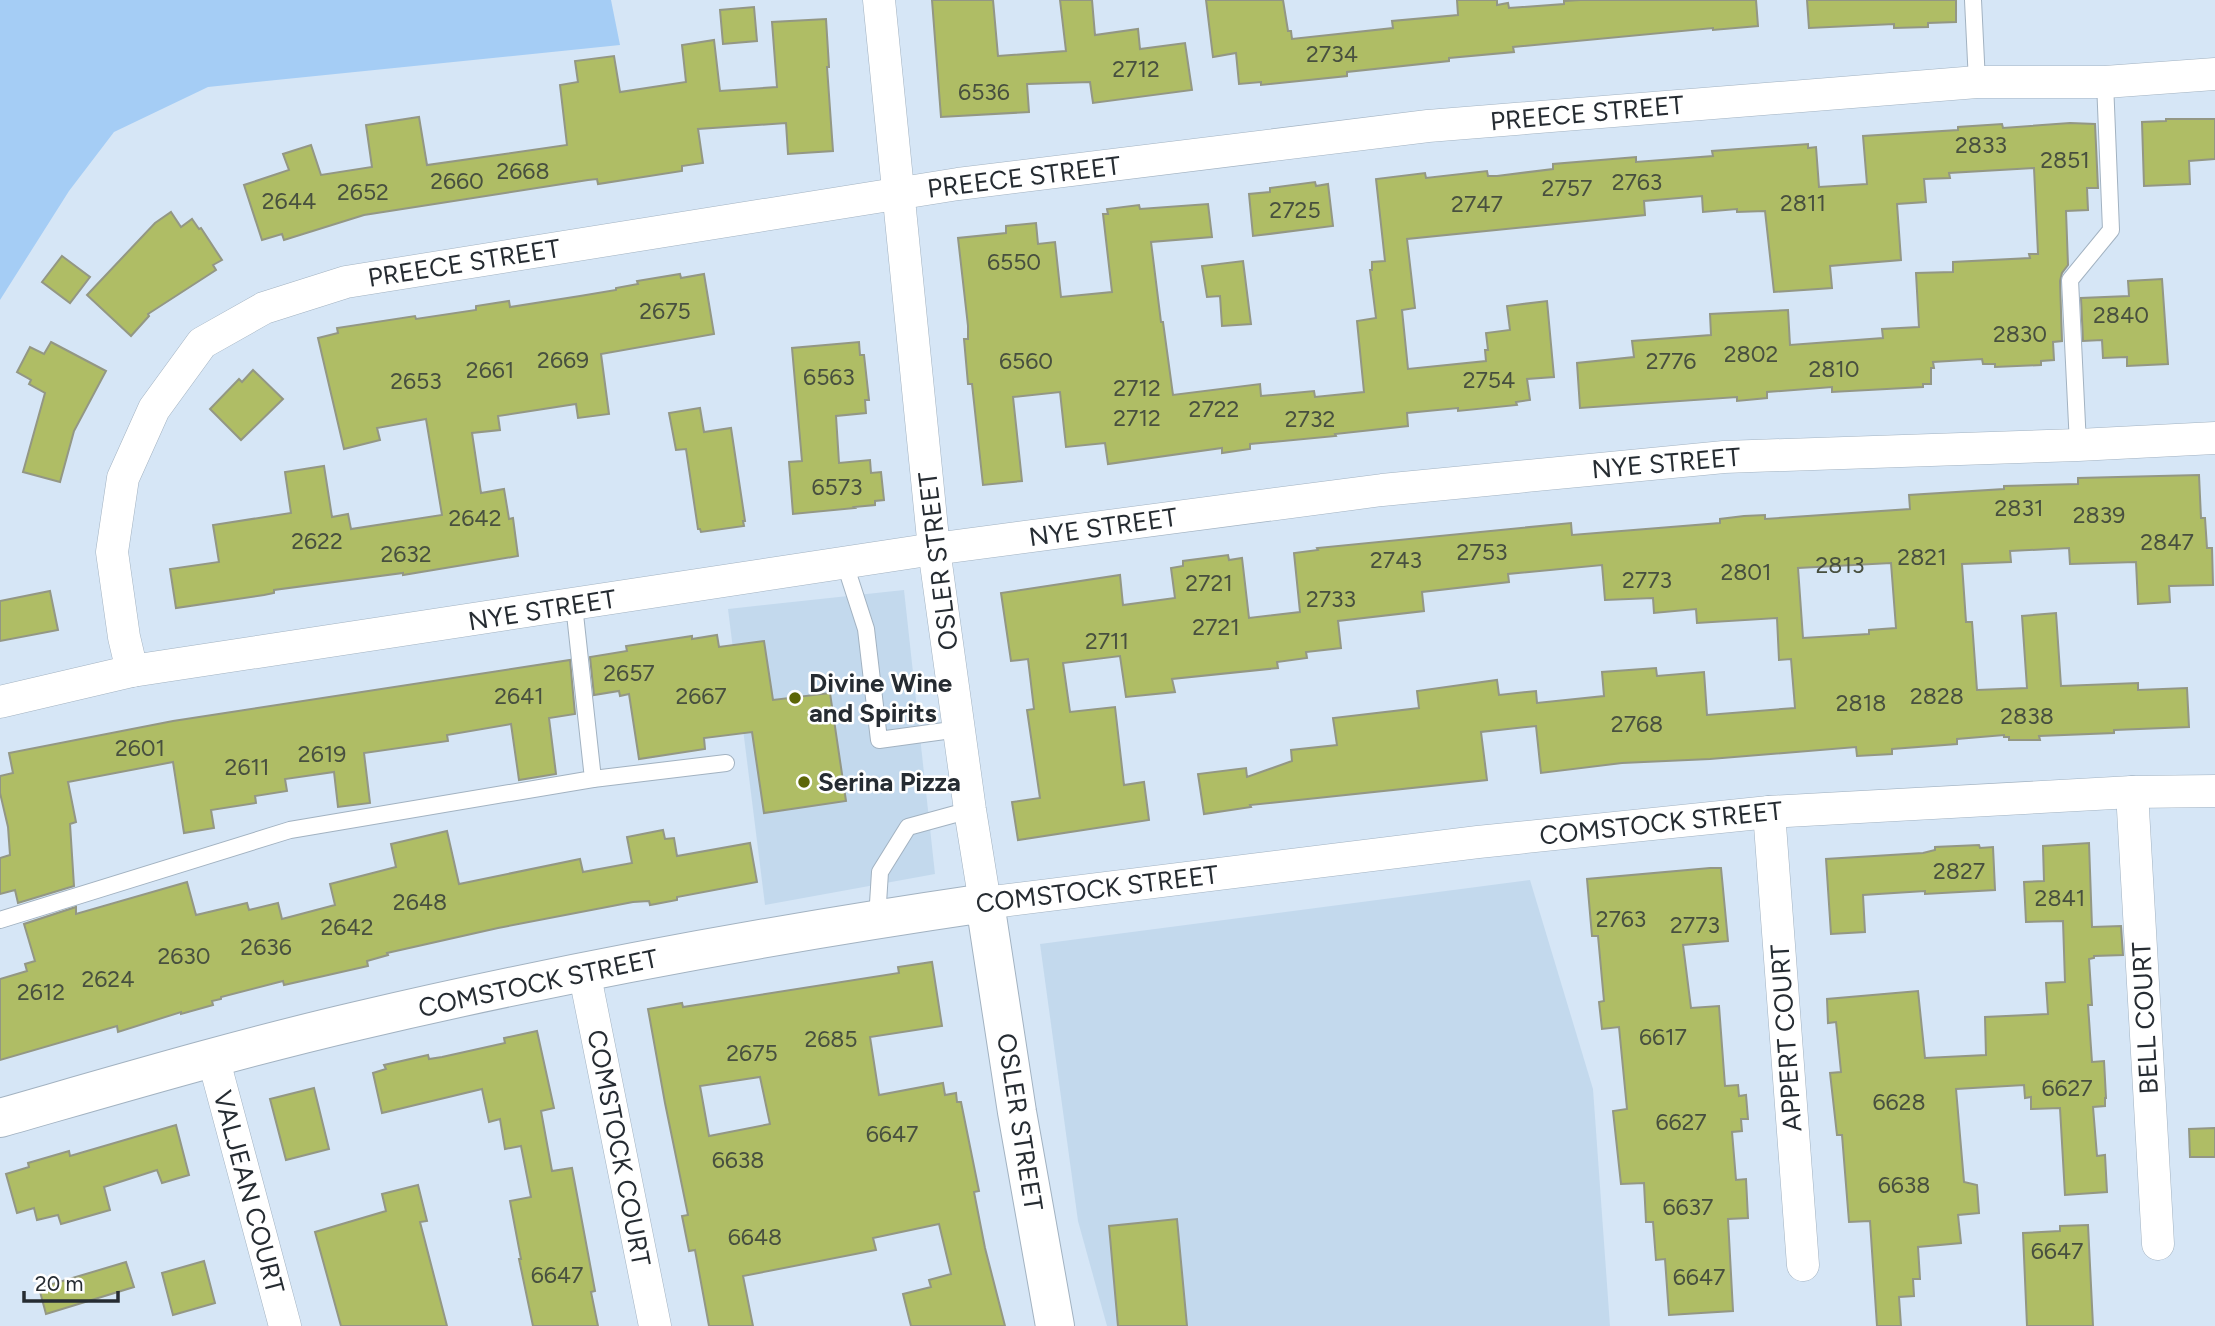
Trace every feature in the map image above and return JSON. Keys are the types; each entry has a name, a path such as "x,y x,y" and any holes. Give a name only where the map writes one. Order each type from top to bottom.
{"street":[{"name":"OSLER STREET","path":"879,0 934,549 970,810 1017,1112 1055,1326"},
{"name":"PREECE STREET","path":"132,671 124,637 112,552 123,478 154,409 202,343 264,308 346,282 900,193 1428,126 1977,82 2105,82 2215,74"},
{"name":"NYE STREET","path":"0,702 132,671 934,549 1382,490 1724,457 2215,438"},
{"name":"COMSTOCK STREET","path":"0,1118 213,1057 356,1021 584,971 877,919 985,903 1478,842 1769,812 2132,792 2215,791"},
{"name":"BELL COURT","path":"2132,792 2158,1244"},
{"name":"APPERT COURT","path":"1769,812 1803,1265"},
{"name":"COMSTOCK COURT","path":"584,971 655,1326"},
{"name":"VALJEAN COURT","path":"213,1057 285,1326"}],"lane":[{"path":"1973,0 1977,82"},
{"path":"2078,445 2070,280 2111,230 2105,82"},
{"path":"845,564 866,629 879,740 959,729"},
{"path":"574,605 593,779"},
{"path":"0,920 290,830 593,779 726,763"},
{"path":"877,919 880,873 908,827 970,810"}],"shaded area":[{"path":"0,0 611,0 620,45 208,87 114,132 69,191 0,300"},
{"path":"904,590 935,874 765,905 728,609"},
{"path":"1530,880 1593,1089 1610,1326 1107,1326 1078,1221 1040,944"}],"building":[{"path":"932,0 993,0 998,56 1066,51 1060,0 1092,0 1095,35 1138,29 1140,49 1185,43 1192,90 1093,103 1090,82 1027,84 1029,112 941,117"},
{"path":"1206,0 1283,0 1292,39 1393,28 1392,21 1458,15 1457,0 1497,0 1497,5 1508,3 1509,8 1564,4 1564,1 1580,0 1756,0 1758,26 1513,47 1514,52 1347,72 1347,76 1261,85 1261,82 1239,84 1236,53 1213,57"},
{"path":"1807,0 1956,0 1956,22 1928,23 1928,27 1894,28 1894,24 1809,28"},
{"path":"754,7 757,41 723,44 720,10"},
{"path":"826,19 833,151 788,154 786,123 698,129 703,163 682,166 682,171 598,184 597,179 588,180 364,215 284,240 282,234 262,240 244,185 289,170 283,154 311,145 321,175 372,167 366,125 419,117 427,165 567,145 560,85 578,82 575,61 614,56 620,92 686,82 682,45 714,40 720,91 777,87 772,22"},
{"path":"2215,119 2215,159 2189,161 2190,184 2144,186 2142,122"},
{"path":"2002,124 2003,128 2095,124 2098,188 2087,188 2088,210 2066,211 2068,265 2060,281 2062,341 2053,342 2054,360 2041,361 2041,365 1995,367 1995,364 1983,364 1982,359 1933,362 1931,384 1923,384 1923,387 1832,392 1832,387 1767,392 1767,398 1737,401 1737,397 1580,408 1577,363 1634,357 1632,341 1711,335 1710,314 1788,310 1790,345 1883,338 1882,329 1919,327 1916,273 1953,272 1953,262 2030,258 2029,254 2038,254 2034,168 1949,173 1950,178 1924,179 1926,202 1897,204 1901,260 1830,266 1832,288 1774,292 1765,211 1737,212 1737,209 1703,212 1702,196 1644,201 1645,215 1407,239 1415,308 1402,310 1408,369 1486,361 1486,333 1510,330 1507,306 1547,301 1554,377 1527,379 1530,400 1516,402 1517,405 1407,413 1408,426 1250,444 1250,449 1222,453 1222,448 1108,464 1105,443 1066,447 1060,392 1013,397 1022,481 983,485 972,384 968,384 964,339 968,339 968,326 958,238 1006,233 1006,226 1036,223 1038,244 1055,242 1061,297 1112,292 1103,214 1108,214 1107,209 1139,205 1140,209 1208,204 1212,237 1151,242 1173,395 1260,384 1261,396 1314,391 1315,397 1364,392 1357,321 1376,318 1370,270 1372,262 1385,261 1376,179 1425,173 1426,178 1487,171 1488,176 1497,176 1553,169 1553,164 1636,157 1636,162 1713,156 1712,151 1808,144 1808,148 1816,147 1819,187 1867,184 1863,136 1958,130 1958,127"},
{"path":"1315,182 1316,186 1328,184 1333,226 1253,236 1249,194 1270,192 1270,188"},
{"path":"171,212 181,227 192,219 222,260 213,265 216,270 148,314 131,336 87,295 155,223"},
{"path":"62,256 90,277 70,303 42,282"},
{"path":"1243,261 1251,324 1222,326 1220,296 1207,297 1202,266"},
{"path":"680,274 681,278 704,274 714,334 601,354 609,414 578,418 576,404 498,416 500,430 472,433 481,493 504,489 509,519 513,518 518,556 403,575 274,590 274,593 264,595 176,608 170,569 219,562 213,525 291,513 285,472 324,466 332,517 348,514 351,529 442,515 426,419 377,428 380,440 344,449 318,338 338,333 337,328 476,310 476,306 509,301 510,307 580,296 616,290 638,284 637,281"},
{"path":"2162,279 2168,364 2127,366 2127,357 2103,358 2102,340 2083,341 2081,298 2129,296 2128,281"},
{"path":"51,342 106,371 74,431 60,482 23,472 45,393 29,384 31,380 17,372 30,347 44,354"},
{"path":"859,342 860,355 864,355 869,400 865,400 866,413 836,416 839,463 870,460 871,473 881,472 884,500 875,501 875,505 793,514 789,462 802,461 792,348"},
{"path":"253,370 283,399 241,440 210,409 239,379 242,382"},
{"path":"700,408 704,432 731,428 744,526 701,532 698,529 686,449 676,450 669,413"},
{"path":"2199,475 2201,518 2205,518 2207,548 2212,548 2213,585 2169,586 2170,602 2138,604 2136,562 2070,564 2069,548 2010,551 2011,562 1962,564 1966,622 1972,622 1977,690 2027,688 2022,616 2056,613 2061,686 2138,683 2138,690 2187,688 2189,727 2039,736 2040,740 2009,740 2009,737 2004,735 1957,739 1957,744 1892,749 1892,754 1857,756 1856,747 1622,763 1541,773 1536,726 1481,732 1487,780 1250,805 1251,807 1204,814 1198,774 1246,768 1247,777 1292,761 1291,750 1337,745 1333,718 1419,708 1417,691 1497,680 1499,695 1536,691 1537,703 1604,696 1602,672 1656,668 1657,676 1704,672 1707,715 1795,708 1791,659 1779,660 1777,618 1697,623 1696,609 1654,613 1653,598 1605,600 1602,565 1508,574 1509,582 1422,592 1424,611 1338,621 1341,648 1306,652 1307,658 1277,662 1278,668 1172,679 1175,692 1126,697 1120,656 1063,663 1070,712 1115,707 1124,785 1144,782 1149,820 1018,840 1012,802 1040,798 1027,710 1034,709 1028,659 1011,661 1001,593 1120,575 1123,605 1175,598 1171,568 1183,566 1183,561 1228,555 1229,560 1242,558 1249,618 1300,612 1294,553 1318,550 1317,548 1571,523 1572,535 1720,523 1720,519 1744,516 1765,515 1765,519 1910,509 1909,495 2004,489 2004,486 2078,484 2078,478","holes":["1891,563 1896,628 1869,630 1869,634 1803,638 1798,568"]},
{"path":"50,591 58,630 0,641 0,601"},
{"path":"717,635 719,647 764,641 773,700 830,693 846,801 764,813 752,732 704,738 705,749 639,759 629,694 620,696 619,691 594,695 590,657 627,651 626,646"},
{"path":"570,660 575,714 549,718 556,774 519,780 511,724 447,735 448,741 364,753 370,803 338,807 334,772 285,779 287,791 255,796 256,803 211,810 214,828 184,833 173,762 68,782 76,822 70,824 74,886 18,903 15,890 0,894 0,858 10,855 8,827 0,793 0,776 13,773 9,753 173,721"},
{"path":"663,830 665,839 674,838 677,856 750,843 757,882 677,897 677,900 650,905 649,901 633,902 387,953 388,955 367,961 368,966 284,985 283,981 221,997 212,1001 213,1005 118,1032 117,1026 0,1060 0,979 27,971 25,964 35,961 24,924 76,907 76,914 187,882 196,915 247,903 249,910 278,903 282,919 335,905 330,884 396,867 391,844 447,831 459,884 580,859 583,872 632,863 627,837"},
{"path":"2089,843 2092,927 2121,926 2123,955 2094,956 2089,959 2092,1005 2088,1005 2092,1062 2104,1061 2106,1098 2105,1106 2093,1107 2097,1156 2105,1155 2107,1192 2065,1195 2060,1108 2031,1109 2031,1097 2025,1098 2024,1085 1956,1089 1964,1182 1977,1185 1979,1213 1958,1215 1961,1243 1918,1247 1920,1279 1913,1279 1914,1296 1899,1297 1901,1326 1877,1326 1870,1221 1849,1222 1842,1135 1837,1135 1830,1073 1841,1072 1836,1022 1828,1023 1827,999 1918,991 1925,1058 1986,1055 1985,1017 2048,1014 2046,983 2065,982 2063,921 2026,922 2024,882 2044,881 2043,846"},
{"path":"1979,845 1980,848 1993,847 1995,890 1863,895 1865,932 1831,934 1826,859 1923,853 1935,850 1935,847"},
{"path":"1721,868 1728,941 1683,945 1691,1008 1719,1006 1725,1086 1738,1085 1739,1096 1746,1095 1748,1119 1741,1119 1742,1131 1732,1132 1736,1180 1746,1179 1748,1218 1728,1219 1733,1311 1669,1315 1665,1259 1656,1260 1653,1222 1646,1222 1644,1183 1621,1184 1613,1111 1627,1109 1619,1027 1602,1029 1599,1002 1604,1001 1598,936 1592,936 1587,879"},
{"path":"932,962 942,1026 870,1037 879,1095 943,1083 945,1095 956,1093 957,1102 961,1102 979,1191 974,1192 985,1248 1005,1326 911,1326 903,1294 931,1287 929,1280 951,1274 939,1224 873,1238 876,1250 743,1276 753,1326 709,1326 695,1250 689,1251 682,1216 688,1215 648,1009 682,1003 683,1007 899,973 898,967","holes":["760,1077 770,1124 709,1136 700,1086"]},
{"path":"537,1031 554,1108 541,1111 552,1171 572,1168 595,1291 591,1292 598,1326 533,1326 510,1201 531,1197 521,1146 505,1149 500,1119 489,1122 482,1089 382,1113 373,1073 386,1069 384,1065 428,1055 429,1059 442,1057 505,1043 504,1038"},
{"path":"314,1088 329,1149 286,1160 270,1099"},
{"path":"176,1125 189,1175 162,1183 157,1170 104,1187 110,1210 61,1224 58,1215 37,1220 34,1208 17,1213 6,1174 29,1167 28,1163 69,1151 70,1156"},
{"path":"2215,1128 2215,1157 2190,1157 2189,1129"},
{"path":"418,1185 427,1221 420,1222 447,1326 341,1326 315,1232 386,1211 382,1194"},
{"path":"1177,1219 1187,1326 1118,1326 1109,1226"},
{"path":"2088,1225 2093,1326 2027,1326 2023,1233 2060,1231 2060,1226"},
{"path":"204,1261 215,1303 173,1315 162,1273"},
{"path":"126,1262 134,1287 46,1314 39,1288"}],"place":[{"name":"Divine Wine and Spirits","path":"795,698"},
{"name":"Serina Pizza","path":"804,782"}]}
